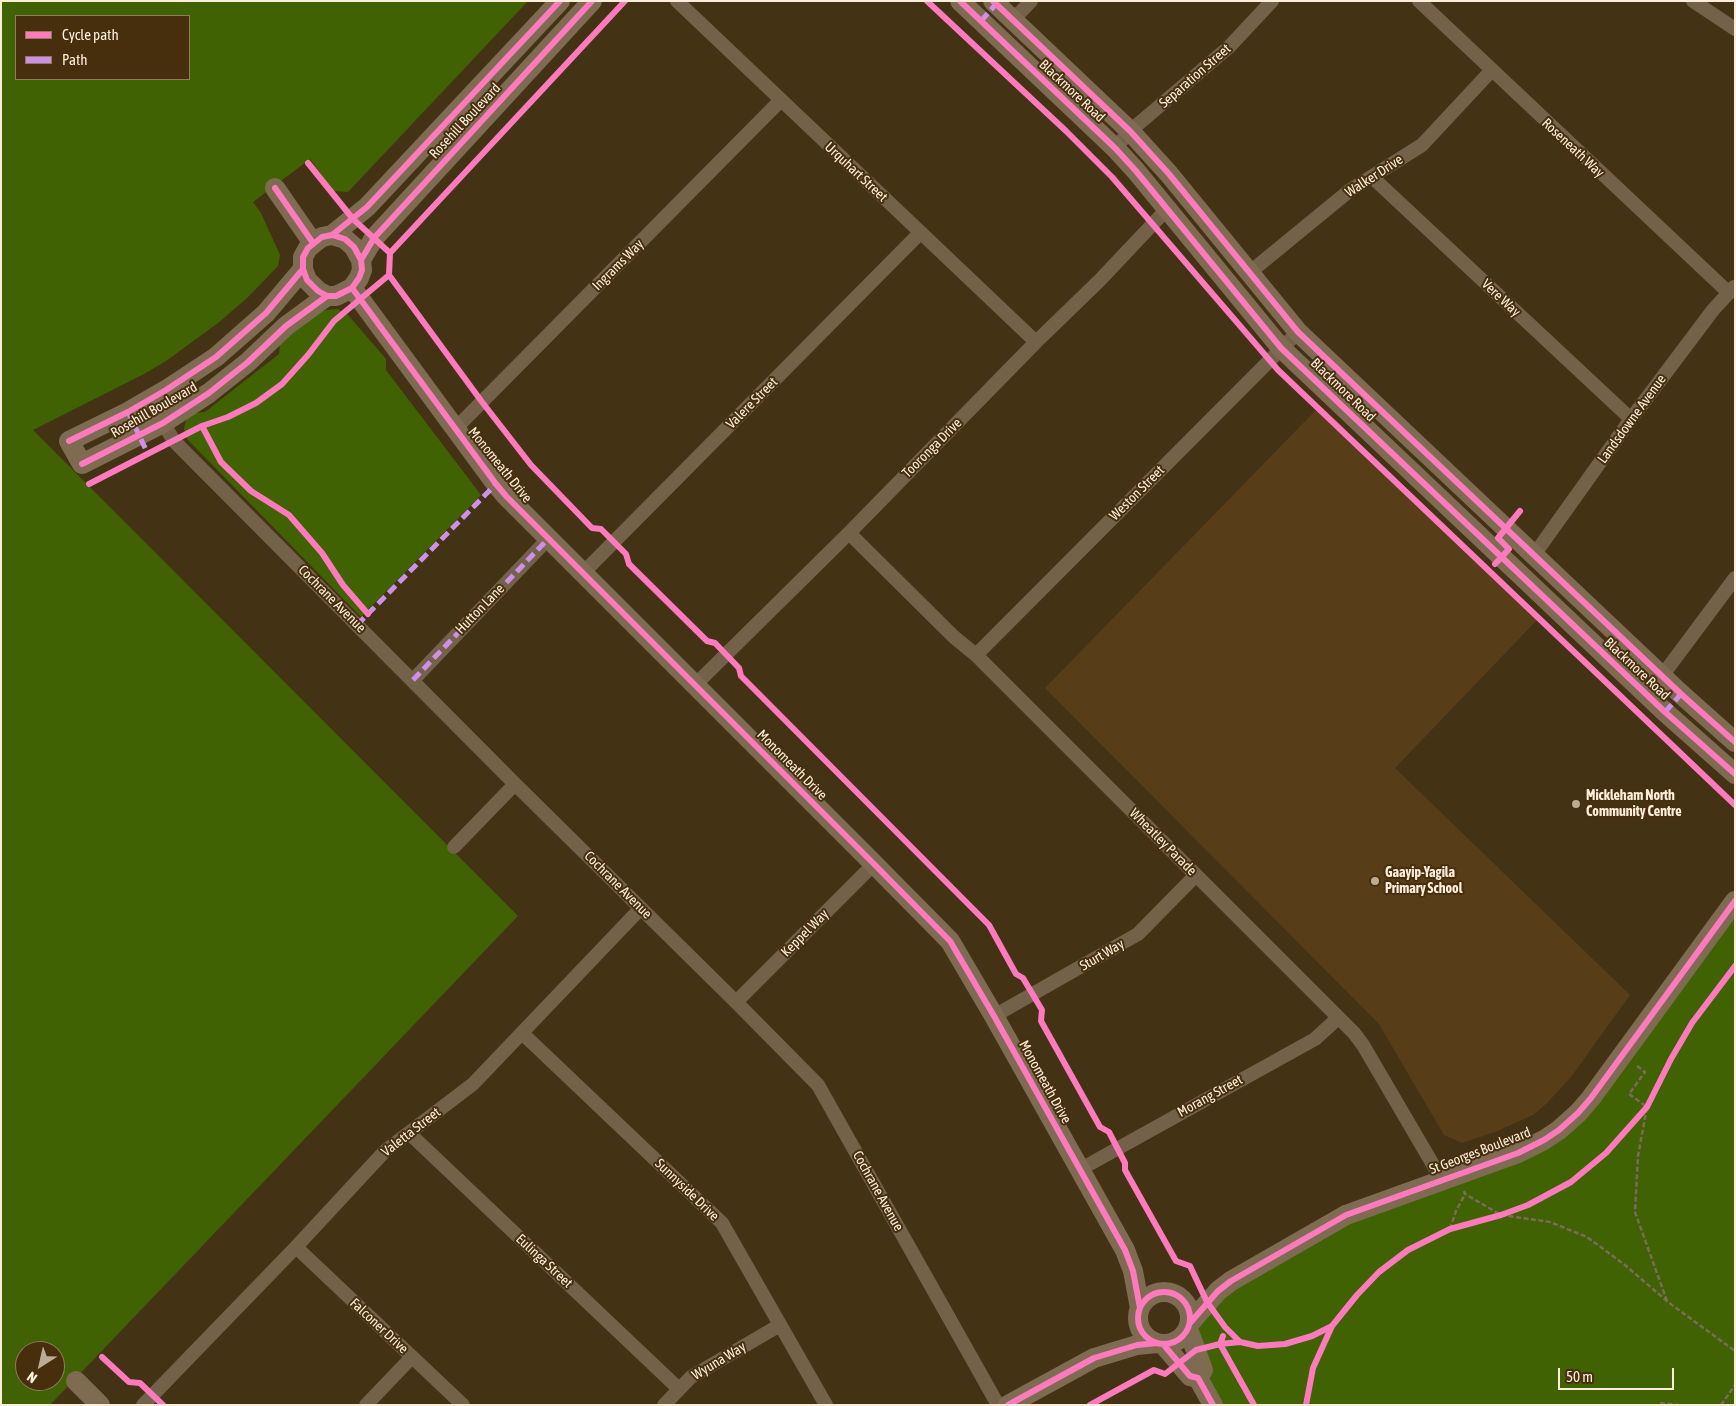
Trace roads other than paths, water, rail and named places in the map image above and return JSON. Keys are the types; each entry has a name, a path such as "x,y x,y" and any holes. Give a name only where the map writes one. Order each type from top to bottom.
{"street":[{"name":"Rosehill Boulevard","path":"332,235 367,207 560,1"},
{"name":"Rosehill Boulevard","path":"361,260 374,238 592,1"},
{"name":"Urquhart Street","path":"677,1 780,101 1036,342"},
{"name":"Blackmore Road","path":"960,1 1115,148 1281,348 1665,712 1735,774"},
{"name":"Blackmore Road","path":"993,1 1130,131 1169,174 1298,332 1662,676 1735,742"},
{"path":"1014,20 1031,1"},
{"name":"Separation Street","path":"1115,148 1130,131 1229,47 1272,1"},
{"name":"Roseneath Way","path":"1419,1 1491,71 1732,290"},
{"path":"1693,1 1735,29"},
{"name":"Walker Drive","path":"1249,273 1349,191 1422,145 1491,71"},
{"name":"Ingrams Way","path":"455,429 780,101"},
{"name":"Vere Way","path":"1372,177 1631,420"},
{"path":"275,188 313,243"},
{"name":"Tooronga Drive","path":"695,685 1100,280 1167,209"},
{"name":"Valere Street","path":"583,573 920,233"},
{"path":"332,235 345,239 354,247 361,260 362,270 352,288 336,296 327,296 318,292 312,286 307,280 303,269 303,257 313,243 322,237 332,235"},
{"name":"Rosehill Boulevard","path":"303,269 266,314 216,357 128,412 69,441 82,464 163,423 209,393 248,362 286,326 327,296"},
{"name":"Monomeath Drive","path":"352,288 496,484 548,539 950,942 994,1016 1125,1250 1133,1271 1139,1312"},
{"name":"Landsdowne Avenue","path":"1534,555 1713,310 1732,290"},
{"name":"Weston Street","path":"976,654 1298,332"},
{"name":"Cochrane Avenue","path":"163,423 174,440 515,784 818,1085 998,1405"},
{"name":"Wheatley Parade","path":"849,533 954,637 976,654 1338,1018 1363,1045 1451,1177"},
{"name":"Hutton Lane","path":"412,680 548,539"},
{"path":"1662,676 1735,578"},
{"path":"454,847 515,784"},
{"name":"Keppel Way","path":"736,1002 874,864"},
{"name":"Sturt Way","path":"994,1016 1138,934 1196,876"},
{"name":"St Georges Boulevard","path":"1189,1326 1218,1291 1231,1281 1346,1215 1518,1153 1559,1130 1578,1113 1590,1098 1735,901"},
{"name":"Valetta Street","path":"143,1405 296,1247 385,1151 473,1084 641,908"},
{"name":"Morang Street","path":"1079,1170 1315,1039 1338,1018"},
{"name":"Sunnyside Drive","path":"522,1032 722,1223 826,1405"},
{"name":"Eulinga Street","path":"409,1133 678,1389"},
{"name":"Falconer Drive","path":"296,1247 463,1405"},
{"name":"Monomeath Drive","path":"1125,1250 1155,1284 1171,1294"},
{"name":"St Georges Boulevard","path":"1171,1294 1193,1292 1231,1281"},
{"path":"1008,1405 1094,1358 1127,1332 1145,1301 1151,1296 1171,1294 1182,1300 1187,1306 1190,1314 1189,1326 1202,1370 1198,1378"},
{"path":"1139,1312 1139,1325 1143,1332 1149,1339 1160,1344 1190,1376 1198,1378 1213,1405"},
{"name":"Wyuna Way","path":"664,1405 691,1378 780,1325"},
{"path":"1094,1358 1137,1345 1174,1342 1181,1338 1189,1326"},
{"path":"366,1405 412,1357"},
{"path":"76,1381 100,1405"}],"place":[{"name":"Mickleham North Community Centre","path":"1576,804"},
{"name":"Gaayip-Yagila Primary School","path":"1375,881"}]}
